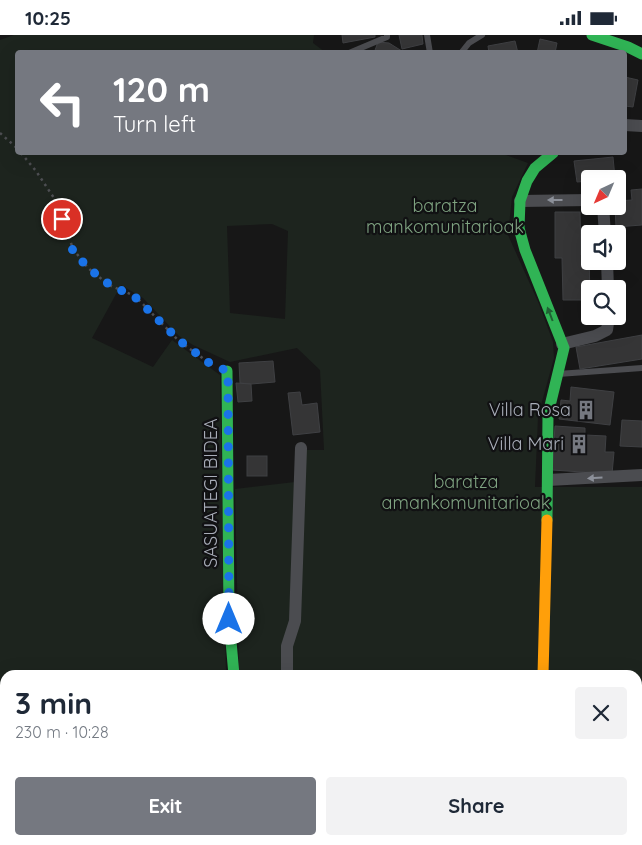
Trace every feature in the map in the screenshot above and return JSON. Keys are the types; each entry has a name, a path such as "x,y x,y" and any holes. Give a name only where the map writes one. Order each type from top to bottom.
{"street":[{"path":"592,35 628,47 642,54"},
{"path":"627,125 642,126"},
{"path":"543,670 548,414 564,348 525,250 519,228 520,201 527,181 535,168 551,155"},
{"path":"520,201 581,200"},
{"path":"562,344 595,336 607,330 608,325"},
{"name":"SASUATEGI BIDEA","path":"228,371 229,619 234,670"},
{"path":"287,670 287,646 295,621 301,447"},
{"path":"548,480 642,475"}],"lane":[{"path":"356,50 387,37 387,35"},
{"path":"427,35 430,50"},
{"path":"463,50 469,43 482,35"},
{"path":"557,375 642,368"}],"path":[{"path":"0,133 15,146"},
{"path":"23,155 36,171 58,205 72,249 88,268 110,285 135,297 180,341 212,365 228,371"}],"green space":[{"path":"14,35 314,35 313,43 322,50 15,50 15,155 506,155 528,163 512,197 508,235 539,304 553,342 554,358 538,416 535,487 642,487 642,670 239,670 235,489 295,482 305,450 324,450 320,370 297,348 230,362 193,345 179,336 143,298 121,285 92,338 153,367 172,340 220,375 226,670 0,670 0,40","holes":["272,224 288,231 285,319 230,313 227,226"]}],"building":[{"path":"342,35 375,35 375,37 343,43"},
{"path":"399,35 422,35 423,44 402,49"},
{"path":"540,39 557,43 556,50 538,50"},
{"path":"515,41 517,50 489,50 488,46"},
{"path":"378,42 389,43 400,50 375,50"},
{"path":"627,77 638,80 633,107 627,106"},
{"path":"613,157 614,170 581,170 581,182 577,182 574,161"},
{"path":"642,189 642,225 616,225 615,215 626,215 626,200 632,200 631,190"},
{"path":"555,212 580,212 581,270 589,270 590,280 581,280 581,300 563,300 562,258 555,258"},
{"path":"642,335 642,359 580,369 576,347"},
{"path":"273,361 275,382 240,383 239,363"},
{"path":"236,383 251,384 252,401 238,402"},
{"name":"Villa Rosa","path":"571,387 614,392 610,425 559,419 561,400 570,401"},
{"path":"300,392 302,405 317,403 320,432 293,435 288,393"},
{"path":"622,420 642,421 642,447 620,446"},
{"name":"Villa Mari","path":"555,426 585,428 585,435 606,436 605,452 614,452 612,474 552,470"},
{"path":"247,456 267,456 267,476 247,476"}],"traffic: fast":[{"path":"592,35 628,47 642,54"},
{"path":"547,520 548,414 564,348 525,250 519,228 520,201 527,181 535,168 551,155"},
{"path":"227,371 229,619 234,670"}],"traffic: slow":[{"path":"543,670 547,520"}],"place":[{"name":"Villa Rosa","path":"586,410"},
{"name":"Villa Mari","path":"579,444"}],"route":[{"path":"62,219 72,249 88,268 110,285 135,297 180,341 212,365 228,371 229,619"}],"park label":[{"name":"baratza mankomunitarioak","path":"445,216"},
{"name":"baratza amankomunitarioak","path":"466,492"}]}
